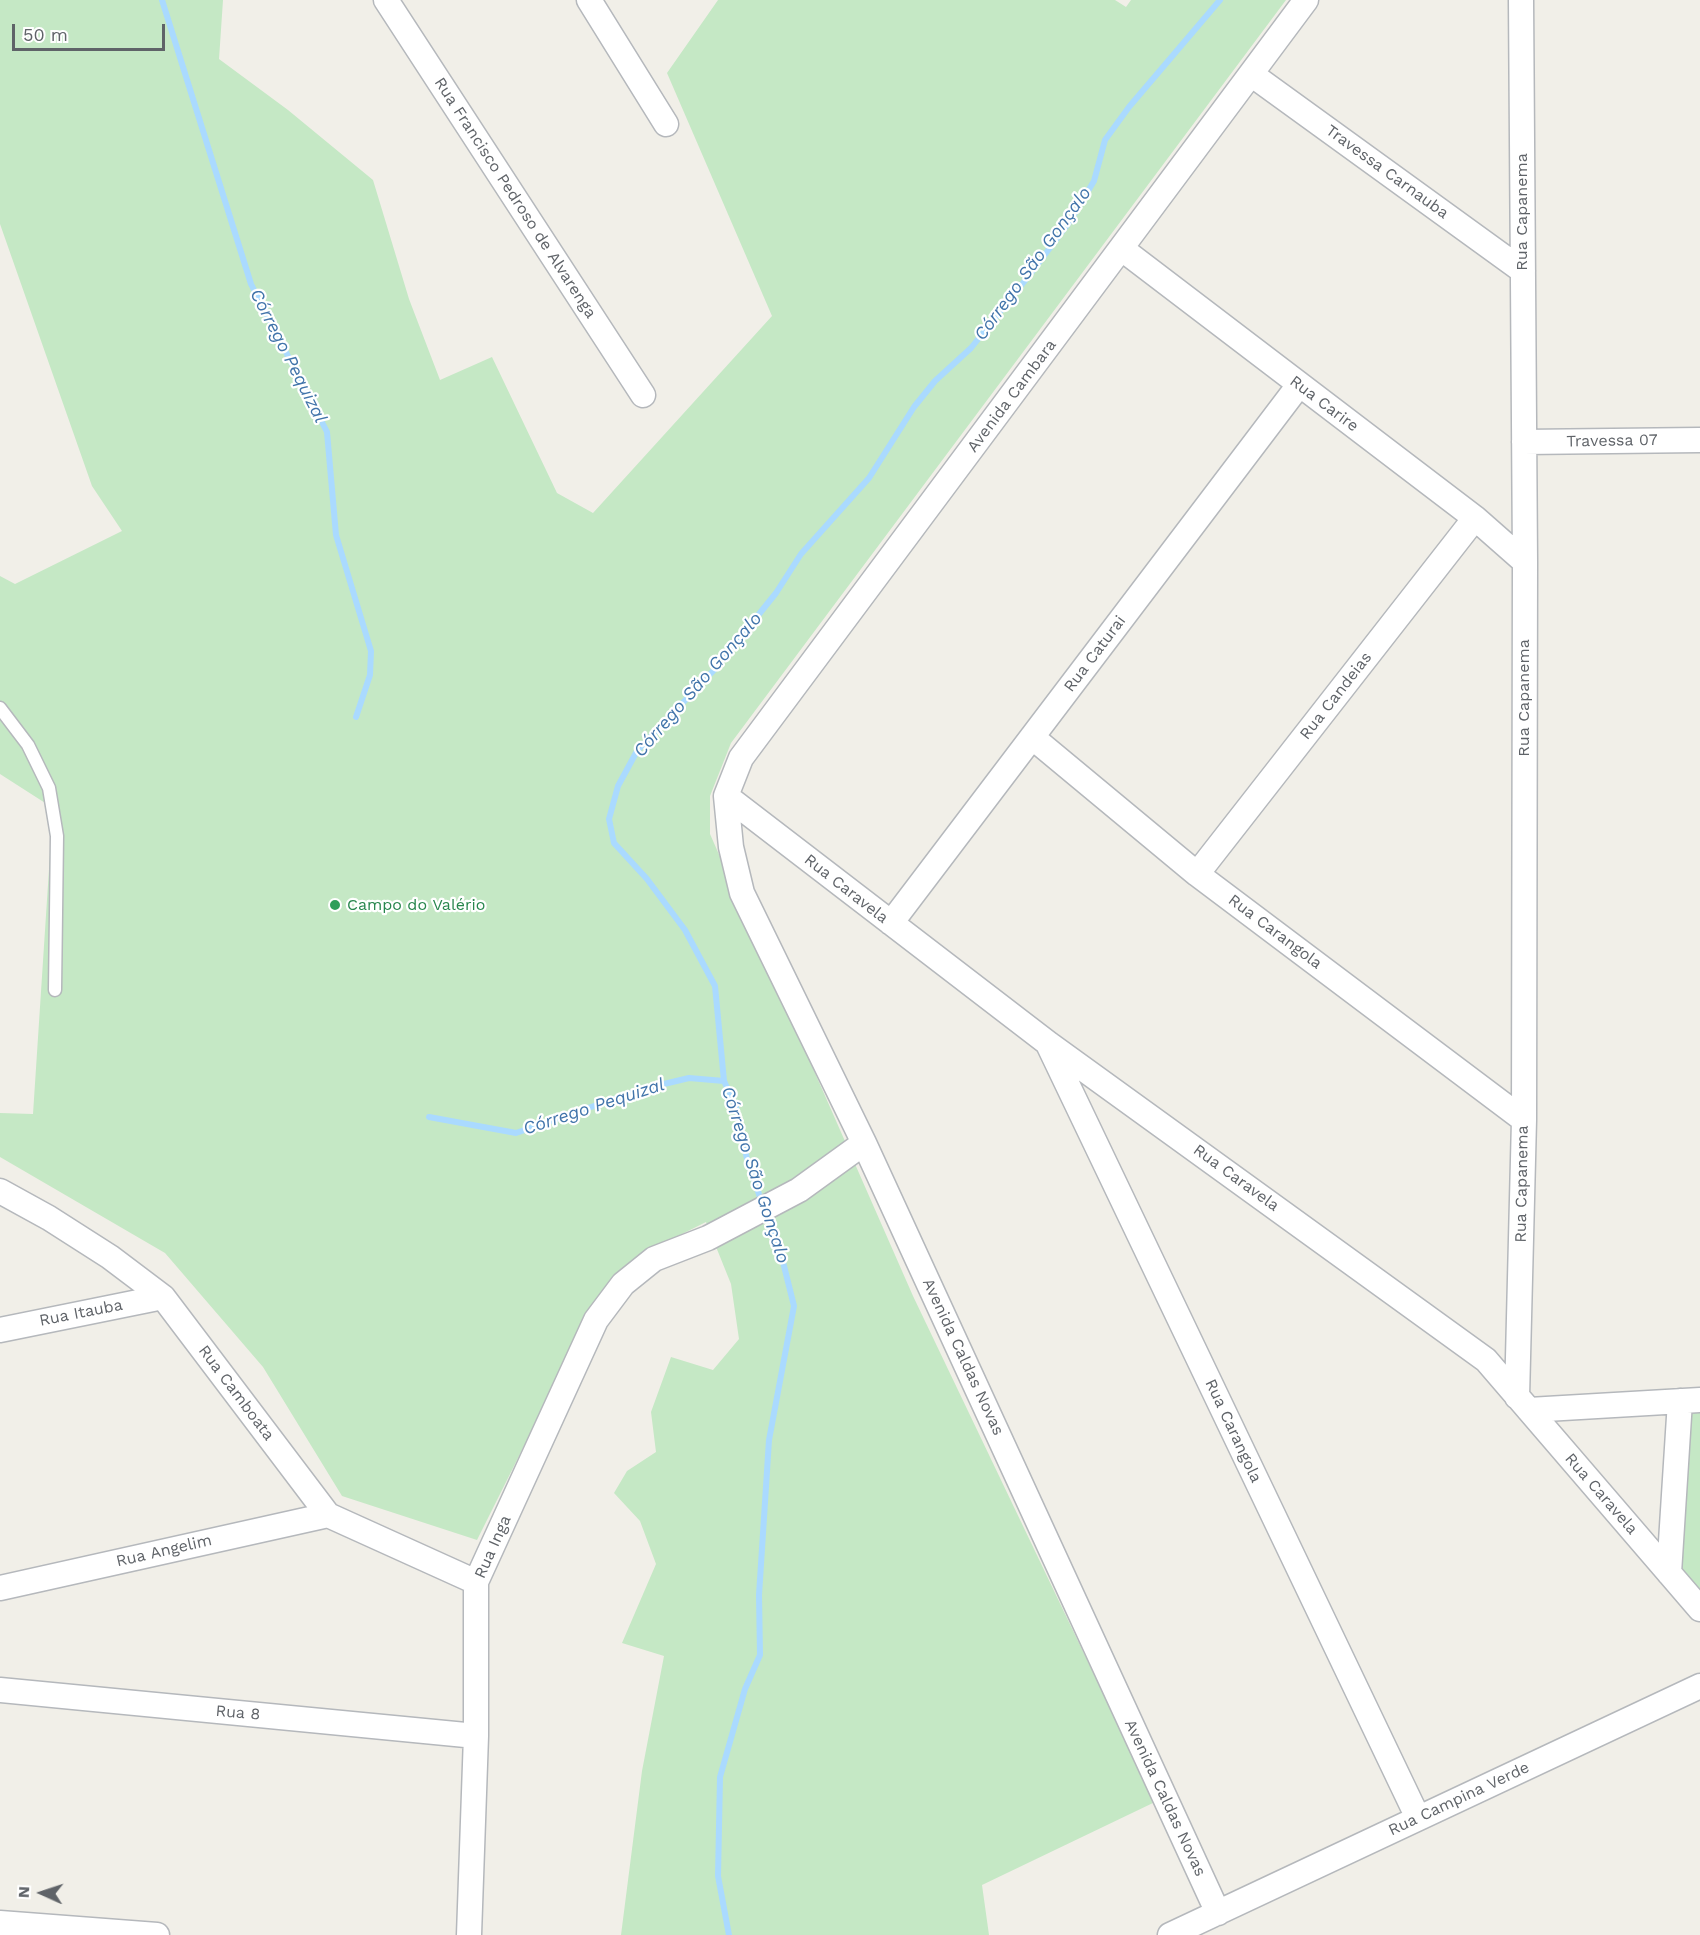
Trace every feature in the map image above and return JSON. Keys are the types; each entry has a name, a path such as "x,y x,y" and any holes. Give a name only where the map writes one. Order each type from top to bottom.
{"street":[{"name":"Rua Francisco Pedroso de Alvarenga","path":"386,0 643,395"},
{"path":"589,0 666,124"},
{"name":"Avenida Cambara","path":"726,796 741,758 1306,0"},
{"name":"Rua Capanema","path":"1521,0 1525,562 1523,1403"},
{"name":"Travessa Carnauba","path":"1251,74 1523,271"},
{"name":"Rua Carire","path":"1122,249 1475,518 1525,562"},
{"name":"Rua Caturai","path":"891,923 1299,385"},
{"name":"Travessa 07","path":"1524,442 1700,440"},
{"name":"Rua Candeias","path":"1197,874 1475,518"},
{"name":"Rua Carangola","path":"1032,737 1197,874 1524,1120"},
{"name":"Rua Caravela","path":"726,796 1049,1044 1486,1360 1700,1609"},
{"name":"Avenida Caldas Novas","path":"726,796 731,847 742,893 864,1143 1218,1913"},
{"name":"Rua Carangola","path":"1049,1044 1418,1818"},
{"name":"Rua Inga","path":"469,1935 476,1736 477,1581 597,1320 623,1284 654,1259 708,1238 799,1190 864,1143"},
{"name":"Rua Camboata","path":"0,1191 49,1218 110,1257 163,1297 328,1515 477,1581"},
{"name":"Rua Itauba","path":"0,1330 163,1297"},
{"path":"1523,1403 1690,1401 1669,1573"},
{"name":"Rua Angelim","path":"0,1588 328,1515"},
{"name":"Rua Campina Verde","path":"1170,1935 1700,1686"},
{"name":"Rua 8","path":"0,1690 476,1736"},
{"path":"0,1923 156,1935"}],"lane":[{"path":"0,708 28,745 49,788 57,837 55,990"}],"green space":[{"path":"0,0 223,0 219,59 288,110 373,180 409,299 440,380 492,357 557,493 593,513 772,316 667,73 718,0 1115,0 1126,7 1131,0 1286,0 731,743 710,796 710,834 913,1296 1155,1802 982,1885 989,1935 621,1935 642,1771 664,1656 622,1643 656,1564 640,1521 614,1493 627,1471 656,1452 651,1412 671,1357 713,1370 739,1339 731,1284 706,1222 668,1241 597,1300 477,1540 342,1496 263,1367 165,1253 0,1157 0,1113 33,1114 53,808 0,774 0,576 15,584 122,531 92,486 0,224"},
{"path":"1685,1412 1700,1412 1700,1595 1678,1569"}],"waterway":[{"name":"Córrego Pequizal","path":"162,0 251,284 327,432 336,535 371,651 370,675 356,717"},
{"name":"Córrego São Gonçalo","path":"762,1203 747,1159 736,1107 724,1081 715,986 685,930 647,879 614,843 609,819 618,786 637,751 714,670 776,593 801,554 869,478 914,407 935,381 971,348 1031,273 1070,221 1094,181 1105,140 1129,107 1220,0"},
{"name":"Córrego Pequizal","path":"429,1117 516,1133 643,1089 689,1078 724,1081"},
{"name":"Córrego São Gonçalo","path":"729,1935 718,1876 720,1777 745,1689 760,1655 759,1595 769,1440 794,1306 782,1258 766,1212"}],"place":[{"name":"Campo do Valério","path":"335,905"}]}
